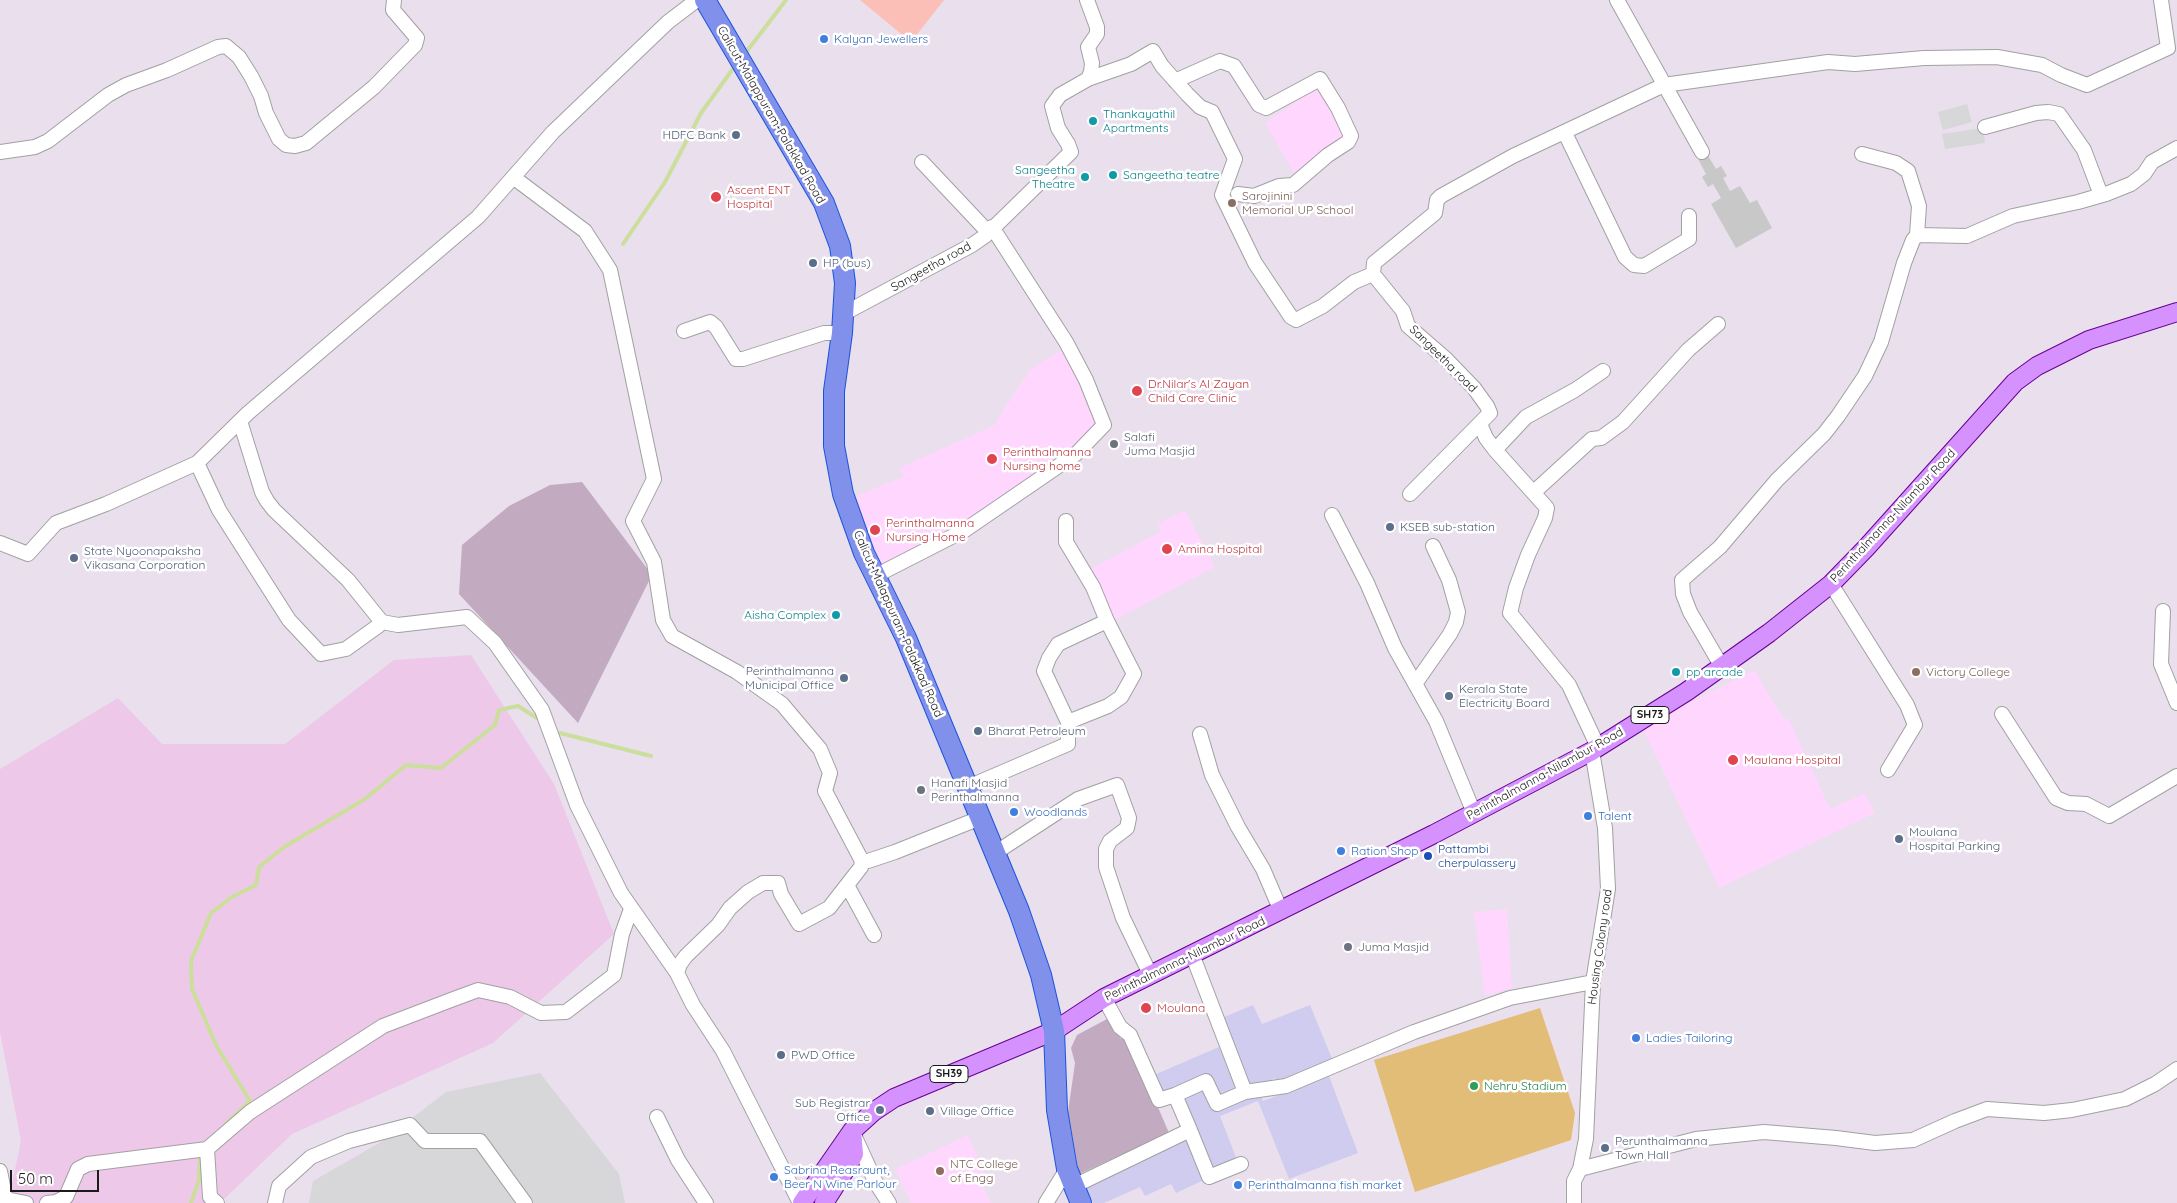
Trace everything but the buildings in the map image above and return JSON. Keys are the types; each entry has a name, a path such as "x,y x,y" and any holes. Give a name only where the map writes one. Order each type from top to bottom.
{"highway":[{"name":"Calicut-Malappuram-Palakkad Road","path":"705,0 824,203 840,246 845,282 834,392 834,446 843,494 864,553 906,638 968,787 1019,911 1041,975 1054,1031 1056,1110 1074,1186"}],"main road":[{"name":"Perinthalmanna-Nilambur Road","path":"1054,1031 1104,998 1150,974 1281,911 1595,749 1722,667 1831,584 1866,548 2015,382 2037,366 2089,340 2177,312"},
{"name":"SH39","path":"801,1203 852,1131 873,1112 894,1098 1054,1031"},
{"path":"824,1203 850,1164 854,1154 852,1131"}],"street":[{"path":"0,152 35,147 48,141 108,95 126,85 167,70 218,46 226,46 239,57 262,96 266,113 279,139 286,146 306,143 374,87 415,45 417,38 393,10 394,0"},
{"path":"0,543 28,554 56,524 197,464 240,421 478,217 552,132 668,22 697,0"},
{"path":"1087,0 1097,27 1097,34 1088,47 1092,64 1088,80"},
{"path":"1617,0 1702,152"},
{"path":"1373,274 1374,262 1435,213 1437,200 1441,196 1513,156 1664,85 1828,62 1855,64 1924,58 1980,57 2019,59 2042,65 2061,75 2087,84 2172,46 2160,0"},
{"name":"Sangeetha road","path":"842,323 972,246 1071,152 1058,128 1052,106 1060,95 1088,80 1131,64 1153,51 1176,81 1200,107 1212,112 1220,126 1235,159 1222,196 1255,263 1291,318 1296,320 1323,306 1354,282 1373,274 1403,311 1408,326 1446,359 1474,388 1487,406 1490,414 1480,424"},
{"path":"1176,81 1220,61 1234,66 1259,105 1266,108 1320,80 1338,108 1351,136 1348,142 1328,154 1293,185 1279,186 1254,196 1238,194"},
{"path":"1985,127 2036,113 2048,112 2059,114 2084,150 2101,195"},
{"path":"1565,133 1625,257 1634,265 1644,266 1689,239 1688,216"},
{"path":"1917,235 1968,236 2013,216 2101,195 2131,184 2144,174 2152,162 2177,148"},
{"path":"1722,667 1690,612 1683,594 1682,580 1720,547 1777,480 1824,434 1838,416 1865,376 1881,342 1904,263 1912,240 1917,235 1919,206 1908,172 1896,163 1862,154"},
{"path":"875,576 966,530 1076,454 1104,425 1086,380 1066,342 990,230 922,162"},
{"path":"513,176 585,231 610,270 654,479 633,521 654,562 663,620 672,636 736,672 782,704 820,749 830,773 825,791 862,861 861,867 829,908 799,924 781,894 778,883 763,883 730,908 718,924 686,956 680,964 677,973"},
{"path":"684,331 710,322 716,327 736,359 743,359 824,333 842,323"},
{"path":"1534,492 1592,439 1601,438 1623,422 1688,350 1718,324"},
{"path":"1494,450 1526,418 1575,390 1603,371"},
{"path":"240,421 262,492 267,501 274,510 336,568 382,622 398,625 467,617 495,643 542,710 577,805 621,893 677,973 692,1005 723,1050 801,1203"},
{"path":"1410,494 1480,424 1494,450 1547,508 1545,518 1528,555 1516,588 1510,613 1569,685 1595,749"},
{"path":"197,464 219,510 289,620 321,654 346,649 370,633 382,622"},
{"path":"1332,515 1367,583 1395,648 1436,721 1474,813"},
{"path":"1066,521 1066,542 1093,587 1134,674 1121,697 1108,706 1068,722"},
{"path":"1415,684 1450,634 1456,622 1458,612 1449,580 1433,546"},
{"path":"1831,584 1907,705 1915,724 1888,770"},
{"path":"2163,611 2161,664 2172,672 2177,703"},
{"path":"968,787 1068,744 1068,722 1044,671 1049,658 1058,644 1108,622"},
{"path":"2002,714 2056,798 2068,803 2086,804 2109,816 2177,776"},
{"path":"1200,734 1212,775 1220,793 1263,869 1281,911"},
{"name":"Housing Colony road","path":"1574,1203 1574,1181 1580,1169 1586,1139 1590,1096 1593,982 1608,889 1605,828 1595,749"},
{"path":"995,853 1078,799 1117,785 1129,818 1127,828 1110,841 1106,849 1106,867 1124,918 1150,974"},
{"path":"862,861 868,861 895,852 980,818"},
{"path":"847,885 874,935"},
{"path":"47,1203 67,1200 78,1169 88,1164 207,1149 250,1112 383,1026 478,990 510,997 541,1013 566,1012 614,975 622,934 631,909"},
{"path":"1192,954 1245,1092"},
{"path":"1104,998 1120,1027 1130,1035 1159,1100 1206,1081 1217,1104 1245,1092 1286,1086 1414,1032 1510,998 1593,982"},
{"path":"1580,1169 1696,1138 1764,1132 1875,1143 1913,1140 1987,1109 2044,1113 2072,1110 2125,1099 2155,1084 2177,1069"},
{"path":"1175,1095 1209,1176 1241,1164"},
{"path":"657,1117 678,1160 706,1203"},
{"path":"275,1203 279,1186 311,1158 349,1141 410,1125 425,1141 480,1141 525,1203"},
{"path":"1046,1203 1074,1186 1190,1130"},
{"path":"852,1131 876,1183 889,1203"},
{"path":"207,1149 210,1197 217,1203"},
{"path":"0,1171 3,1201 26,1203"}],"shaded area":[{"path":"860,0 944,0 911,42"},
{"path":"1320,85 1345,142 1294,173 1265,123"},
{"path":"1967,104 1972,122 1943,130 1938,112"},
{"path":"1983,128 1985,143 1945,149 1942,134"},
{"path":"1707,154 1716,169 1721,166 1727,176 1723,178 1730,191 1740,186 1750,203 1757,200 1772,228 1736,248 1711,204 1721,198 1713,184 1708,187 1702,177 1706,174 1698,159"},
{"name":"Perinthalmanna Nursing home","path":"1065,347 1099,426 1074,453 969,522 878,571 853,497 903,477 899,468 993,426 1030,370"},
{"path":"582,482 652,575 578,723 459,594 462,545 509,506 550,485"},
{"name":"Amina Hospital","path":"1185,510 1215,567 1115,620 1089,570 1161,531 1157,524"},
{"path":"471,655 554,784 614,934 493,1043 292,1134 220,1203 8,1203 21,1141 0,1032 0,769 118,698 162,744 285,744 394,660"},
{"name":"Maulana Hospital","path":"1754,670 1784,719 1789,719 1830,809 1865,793 1875,813 1719,888 1642,727"},
{"path":"1507,909 1512,988 1485,996 1474,912"},
{"path":"1253,1005 1262,1024 1310,1005 1333,1061 1278,1085 1275,1078 1252,1089 1222,1018"},
{"name":"Nehru Stadium","path":"1540,1008 1575,1113 1571,1140 1415,1192 1374,1060"},
{"path":"1109,1018 1121,1039 1128,1037 1169,1133 1079,1174 1068,1112 1075,1063 1071,1048 1077,1035"},
{"path":"1219,1047 1238,1091 1218,1100 1207,1076 1162,1095 1154,1075"},
{"path":"540,1073 619,1174 625,1203 309,1203 313,1181 381,1142 446,1092"},
{"path":"1329,1076 1358,1153 1289,1179 1258,1101 1220,1116 1237,1160 1211,1170 1183,1096 1207,1087 1214,1107 1246,1095 1248,1099 1260,1094 1263,1101"},
{"name":"NTC College of Engg","path":"968,1135 985,1173 978,1176 991,1203 911,1203 895,1169"},
{"path":"1188,1139 1206,1179 1176,1193 1171,1184 1145,1196 1140,1187 1104,1203 1093,1203 1085,1186"}],"waterway":[{"path":"744,55 786,0"},
{"path":"623,244 665,182 701,113 735,66"},
{"path":"226,1124 250,1101 216,1045 192,989 191,961 211,913 232,897 256,885 259,867 284,847 365,799 406,765 441,768 495,725 499,710 518,706 537,718"},
{"path":"560,733 651,756"},
{"path":"191,1203 199,1180 200,1158"}],"place":[{"name":"Kalyan Jewellers","path":"824,39"},
{"name":"Thankayathil Apartments","path":"1093,121"},
{"name":"HDFC Bank","path":"736,135"},
{"name":"Sangeetha teatre","path":"1113,175"},
{"name":"Sangeetha Theatre","path":"1085,177"},
{"name":"Ascent ENT Hospital","path":"716,197"},
{"name":"Sarojinini Memorial UP School","path":"1232,203"},
{"name":"HP (bus)","path":"813,263"},
{"name":"Dr.Nilar's Al Zayan Child Care Clinic","path":"1137,391"},
{"name":"Salafi Juma Masjid","path":"1114,444"},
{"name":"Perinthalmanna Nursing home","path":"992,459"},
{"name":"KSEB sub-station","path":"1390,527"},
{"name":"Perinthalmanna Nursing Home","path":"875,530"},
{"name":"Amina Hospital","path":"1167,549"},
{"name":"State Nyoonapaksha Vikasana Corporation","path":"74,558"},
{"name":"Aisha Complex","path":"836,615"},
{"name":"pp arcade","path":"1676,672"},
{"name":"Victory College","path":"1916,672"},
{"name":"Perinthalmanna Municipal Office","path":"844,678"},
{"name":"Kerala State Electricity Board","path":"1449,696"},
{"name":"Bharat Petroleum","path":"978,731"},
{"name":"Maulana Hospital","path":"1733,760"},
{"name":"Hanafi Masjid Perinthalmanna","path":"921,790"},
{"name":"Woodlands","path":"1014,812"},
{"name":"Talent","path":"1588,816"},
{"name":"Moulana Hospital Parking","path":"1899,839"},
{"name":"Ration Shop","path":"1341,851"},
{"name":"Pattambi cherpulassery","path":"1428,856"},
{"name":"Juma Masjid","path":"1348,947"},
{"name":"Moulana","path":"1146,1008"},
{"name":"Ladies Tailoring","path":"1636,1038"},
{"name":"PWD Office","path":"781,1055"},
{"name":"Nehru Stadium","path":"1474,1086"},
{"name":"Sub Registrar Office","path":"880,1110"},
{"name":"Village Office","path":"930,1111"},
{"name":"Perunthalmanna Town Hall","path":"1605,1148"},
{"name":"NTC College of Engg","path":"940,1171"},
{"name":"Sabrina Reasraunt, Beer N Wine Parlour","path":"774,1177"},
{"name":"Perinthalmanna fish market","path":"1238,1185"}]}
